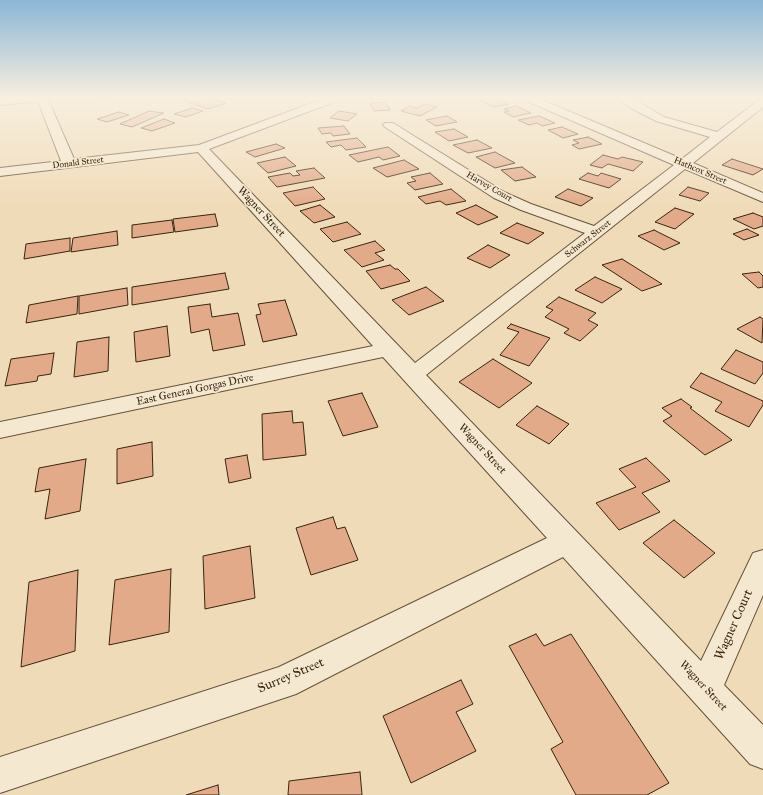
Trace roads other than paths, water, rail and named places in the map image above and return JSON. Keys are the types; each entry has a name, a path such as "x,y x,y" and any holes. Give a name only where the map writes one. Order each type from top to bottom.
{"street":[{"path":"57,134 69,164"},
{"name":"Donald Street","path":"0,172 201,148 238,134"},
{"name":"Harvey Court","path":"402,134 499,195 526,207 596,232"},
{"name":"Hathcox Street","path":"613,134 763,198"},
{"path":"712,134 719,136"},
{"name":"Schwarz Street","path":"413,375 722,134"},
{"name":"Wagner Street","path":"201,148 763,751"},
{"name":"East General Gorgas Drive","path":"0,430 389,349"},
{"name":"Surrey Street","path":"0,775 284,682 568,542"},
{"name":"Wagner Court","path":"705,689 763,562"}]}
